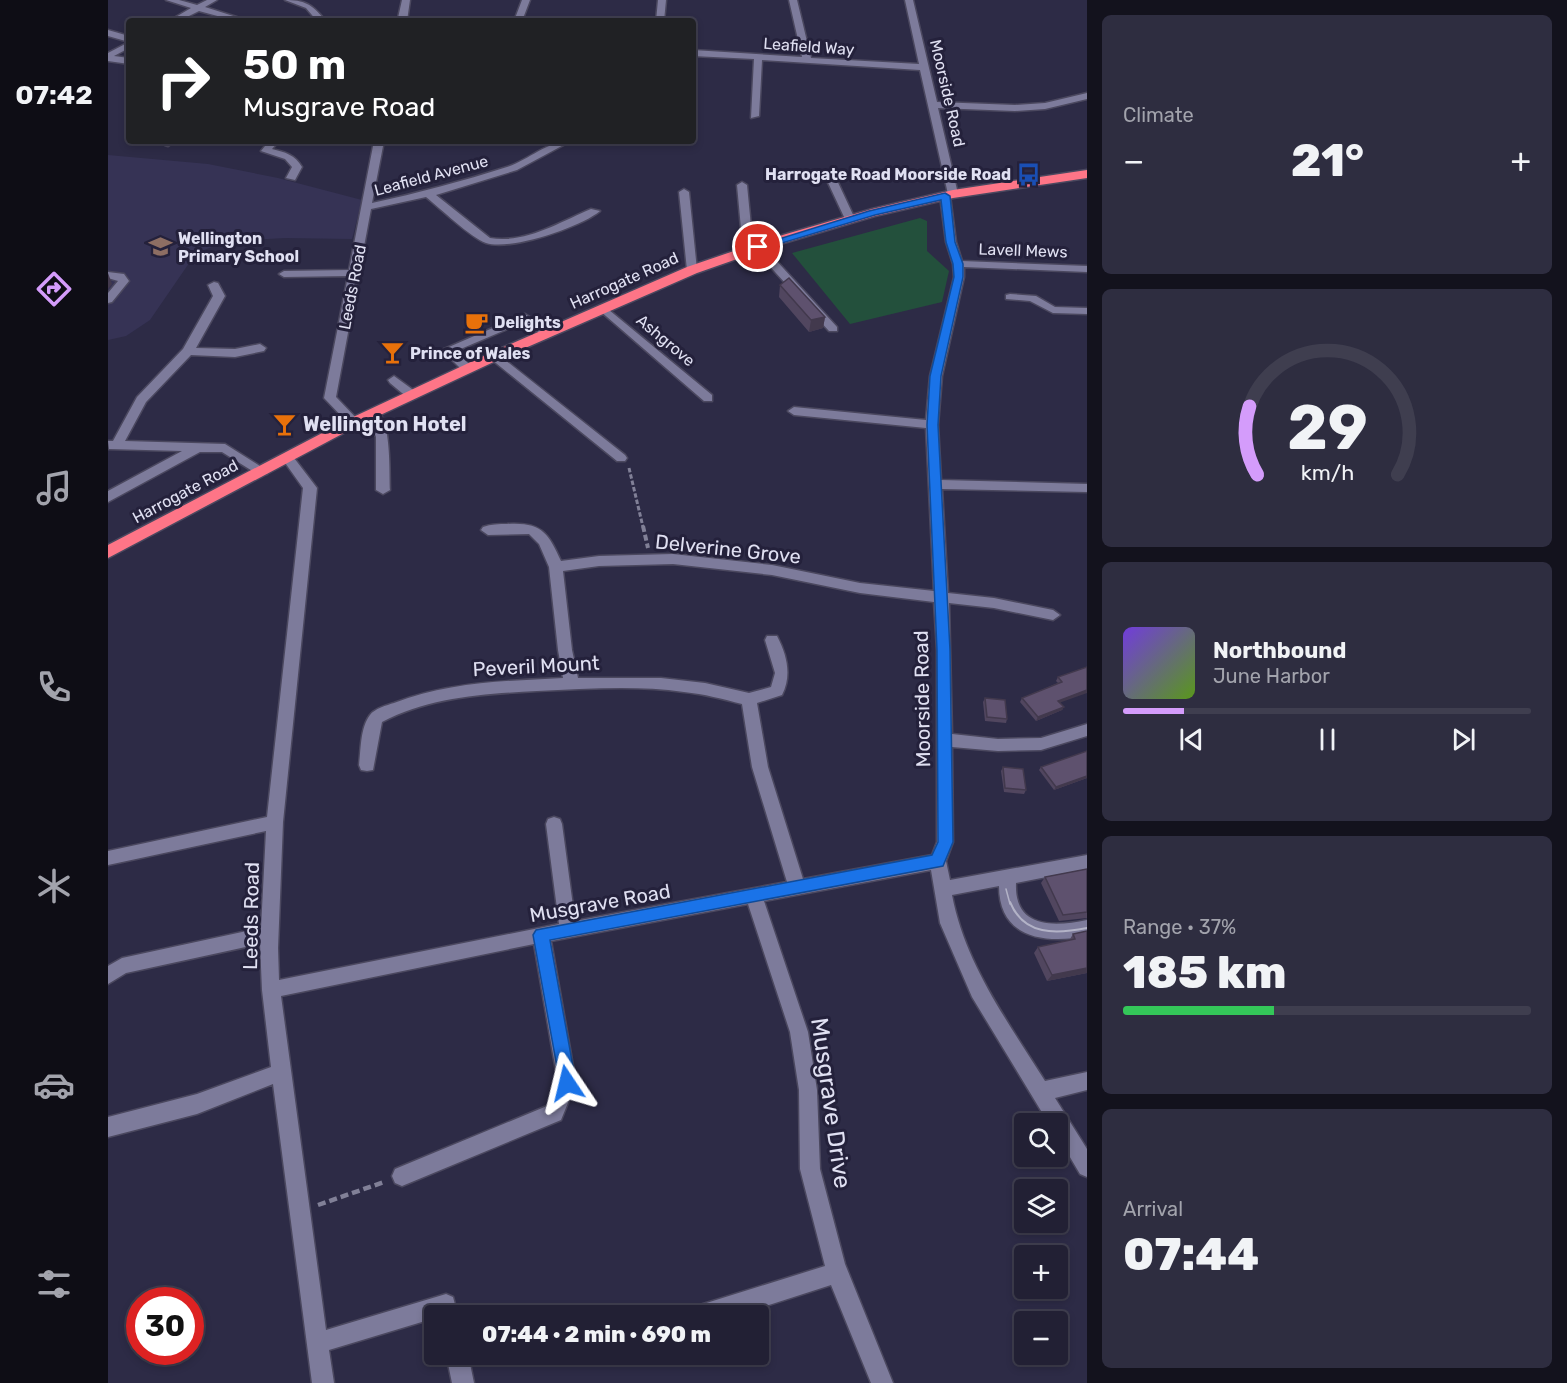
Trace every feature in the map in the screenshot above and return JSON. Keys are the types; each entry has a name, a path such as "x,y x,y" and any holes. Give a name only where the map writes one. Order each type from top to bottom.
{"highway":[{"name":"Harrogate Road","path":"110,548 354,422 495,356 692,270 753,248 850,219 949,195 1087,174"}],"street":[{"path":"170,0 234,18"},
{"path":"179,18 213,0"},
{"path":"289,0 309,6 319,18"},
{"path":"403,18 406,0"},
{"path":"519,18 526,0"},
{"path":"660,18 662,0"},
{"path":"793,0 807,61"},
{"name":"Moorside Road","path":"909,0 949,195 951,242 958,264 958,277 936,376 932,425 944,650 945,842 938,861 949,923 978,991 1087,1167"},
{"path":"108,33 126,38"},
{"path":"108,57 126,47"},
{"name":"Leafield Way","path":"696,53 923,67"},
{"path":"108,57 126,60"},
{"path":"754,116 758,58"},
{"path":"932,105 1015,108 1045,106 1087,96"},
{"path":"271,144 266,150 291,157 295,162 297,167 291,178"},
{"name":"Leeds Road","path":"354,422 330,398 378,144"},
{"name":"Leafield Avenue","path":"368,207 428,194 514,168 560,144"},
{"path":"829,174 850,219"},
{"path":"742,185 753,248 833,329"},
{"path":"684,192 692,270"},
{"path":"428,194 487,240 498,244 520,241 595,211"},
{"name":"Lavell Mews","path":"958,264 1087,269"},
{"path":"284,274 355,273"},
{"path":"108,275 120,276 123,280 108,300"},
{"path":"112,445 141,400 188,351 219,296 214,285"},
{"path":"1010,297 1032,298 1053,310 1085,311"},
{"name":"Ashgrove","path":"603,308 708,398"},
{"path":"468,369 448,350 525,317 547,333"},
{"path":"188,351 235,353 260,348"},
{"path":"495,356 621,458"},
{"path":"394,380 412,395"},
{"path":"795,411 932,425"},
{"path":"375,413 382,437 383,490"},
{"path":"112,445 225,448 262,471"},
{"path":"108,497 199,447"},
{"name":"Leeds Road","path":"287,457 310,488 275,822 269,934 271,990 323,1383"},
{"path":"935,484 1087,488"},
{"path":"488,530 525,528 539,532 547,543 556,567 565,650 572,684"},
{"name":"Delverine Grove","path":"556,567 599,561 673,559 772,570 860,588 994,603 1053,615"},
{"name":"Peveril Mount","path":"367,765 372,726 376,718 424,698 456,691 633,683 703,689 749,699 777,691 782,673 772,640"},
{"path":"749,699 759,766 797,886"},
{"path":"944,740 998,745 1041,744 1087,730"},
{"path":"108,858 275,822"},
{"path":"554,824 568,930"},
{"name":"Musgrave Road","path":"271,990 541,935 938,861"},
{"path":"943,889 1087,862"},
{"path":"1008,877 1006,889 1010,905 1022,924 1043,933 1063,933 1087,928"},
{"name":"Musgrave Drive","path":"754,896 799,1032 808,1090 810,1169 838,1272 882,1383"},
{"path":"108,976 122,966 269,934"},
{"path":"402,1176 555,1113 567,1083 541,935"},
{"path":"108,1126 197,1104 282,1072"},
{"path":"1039,1092 1087,1081"},
{"path":"734,1305 838,1272"},
{"path":"318,1343 424,1311"},
{"path":"459,1365 463,1383"}],"path":[{"path":"621,458 631,470 650,559"},
{"path":"342,1196 402,1176"}],"shaded area":[{"name":"Wellington Primary School","path":"108,155 208,164 278,178 362,200 352,239 285,238 228,241 196,253 150,320 126,336 108,340"}],"green space":[{"path":"920,218 927,221 927,251 949,271 942,302 850,324 792,253"}],"building":[{"path":"789,278 825,317 811,320 780,285"},
{"path":"1087,667 1087,690 1058,701 1064,707 1038,717 1022,698 1062,682 1058,677"},
{"path":"985,698 1005,700 1007,719 987,717"},
{"path":"1087,751 1087,776 1056,787 1041,767"},
{"path":"1003,767 1023,769 1026,790 1005,788"},
{"path":"1087,869 1087,912 1063,915 1045,877"},
{"path":"1087,931 1087,968 1052,975 1038,947 1075,939 1073,934"}],"tram line":[{"path":"1006,889 1010,904"},
{"path":"1010,902 1016,913 1032,927 1053,931 1087,928"}],"place":[{"name":"Harrogate Road Moorside Road","path":"1029,174"},
{"name":"Wellington Primary School","path":"160,247"},
{"name":"Delights","path":"476,322"},
{"name":"Prince of Wales","path":"392,353"},
{"name":"Wellington Hotel","path":"285,424"}],"route":[{"path":"567,1083 541,935 938,861 945,842 944,650 932,425 936,376 958,277 958,264 951,242 945,196 872,213 758,247"}]}
